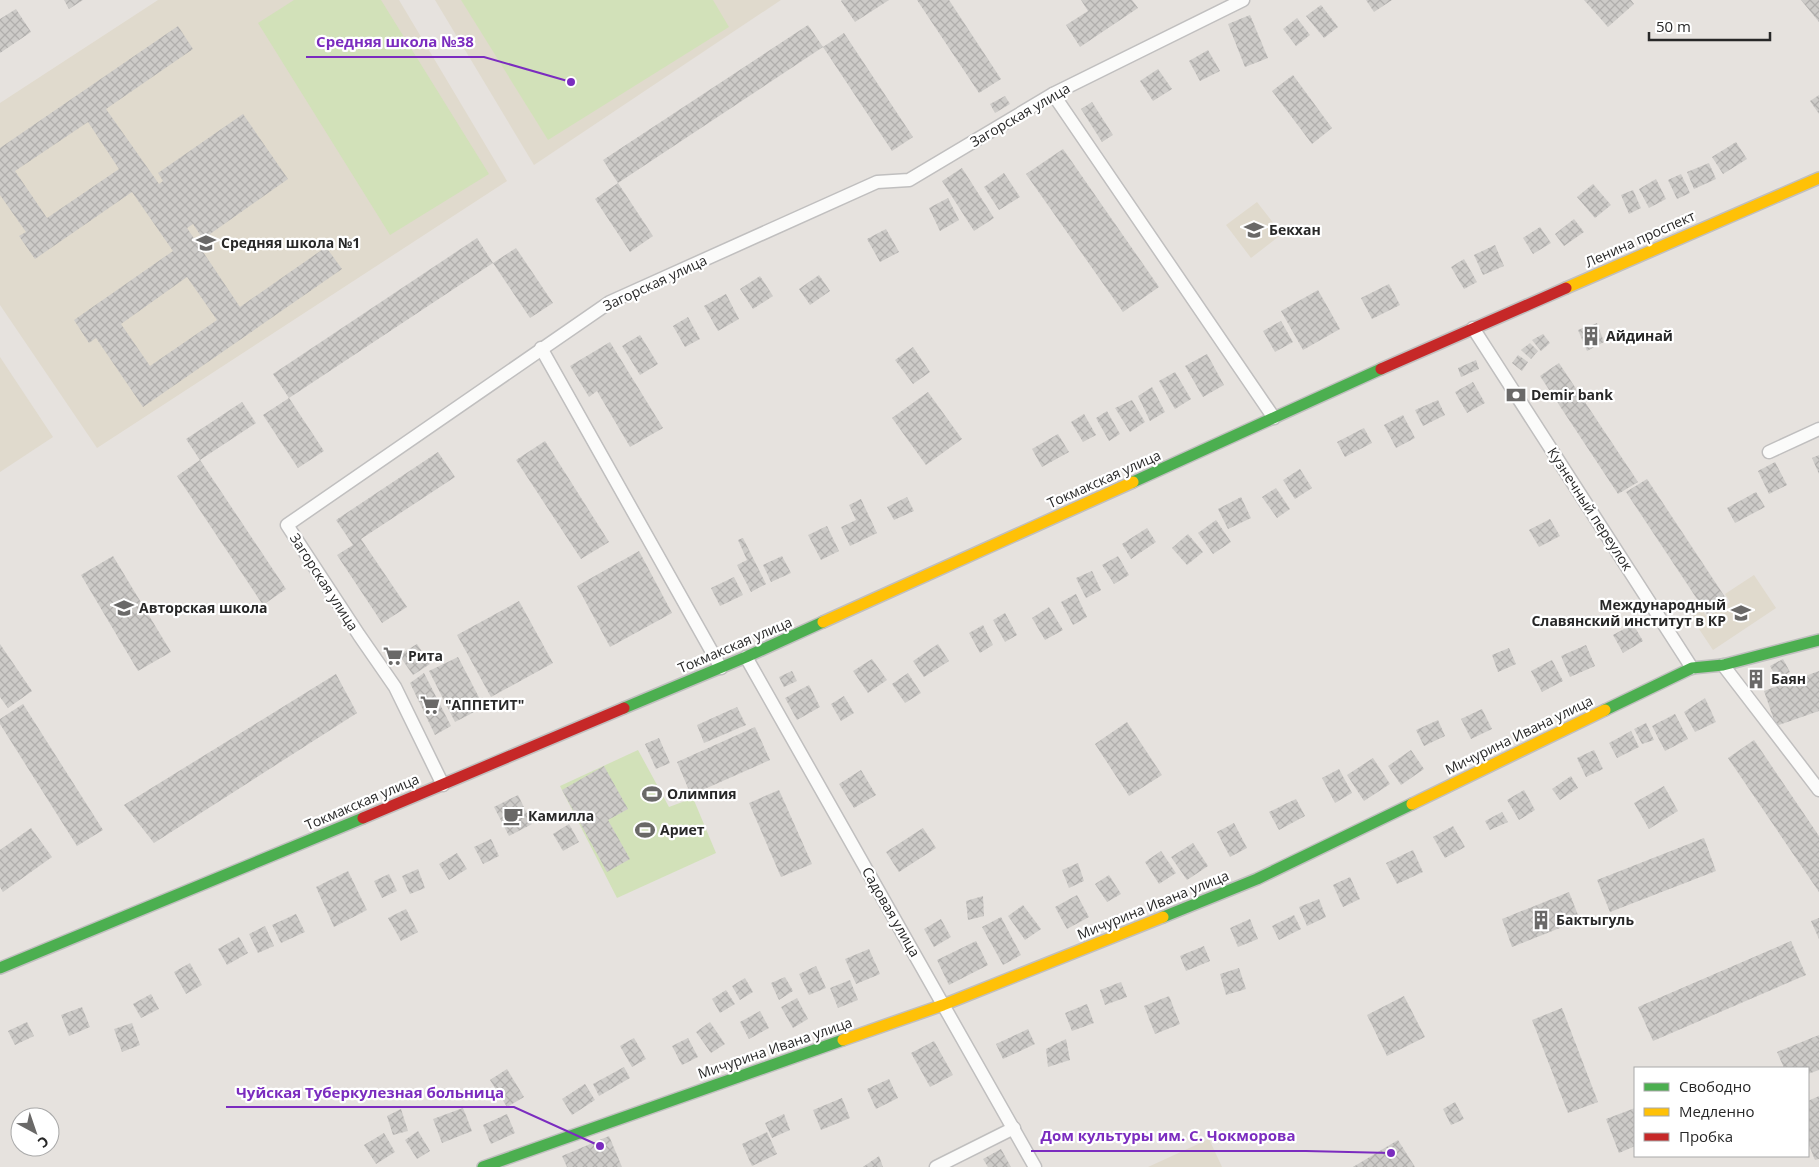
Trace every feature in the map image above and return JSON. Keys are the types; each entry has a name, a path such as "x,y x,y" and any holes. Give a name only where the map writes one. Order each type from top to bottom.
{"main road":[{"name":"Ленина проспект","path":"1473,328 1819,178"},
{"name":"Токмакская улица","path":"0,968 721,668 1473,328"},
{"name":"Мичурина Ивана улица","path":"483,1167 943,1005 1257,879 1692,668 1723,665 1819,640"}],"street":[{"name":"Загорская улица","path":"443,785 395,687 287,525 610,302 877,182 909,180 1053,94 1243,0"},
{"path":"1053,94 1274,418"},
{"name":"Кузнечный переулок","path":"1473,328 1692,668"},
{"path":"541,348 721,668"},
{"path":"1769,452 1819,429"},
{"name":"Садовая улица","path":"746,657 1035,1167"},
{"path":"1723,665 1819,790"},
{"path":"936,1167 1014,1128"}],"shaded area":[{"name":"Средняя школа №1","path":"158,0 399,0 507,181 97,448 0,305 0,103"},
{"path":"435,0 781,0 534,165"},
{"name":"Бекхан","path":"1257,202 1282,234 1251,258 1226,225"},
{"path":"0,357 53,437 0,472"},
{"name":"Международный Славянский институт в КР","path":"1754,575 1776,608 1713,650 1691,617 1702,610 1707,617 1730,602 1725,594"},
{"path":"1209,1139 1222,1167 1148,1167"}],"green space":[{"path":"294,0 381,0 489,174 390,235 258,23"},
{"path":"461,0 713,0 729,27 548,140"},
{"name":"Ариет","path":"638,750 669,807 693,798 716,853 617,898 560,786"}],"building":[{"path":"64,0 83,0 69,9"},
{"path":"842,0 889,0 855,22"},
{"path":"917,0 949,0 1001,79 979,93"},
{"path":"1081,0 1132,0 1138,8 1080,47 1066,25 1088,11"},
{"path":"1366,0 1392,0 1374,12"},
{"path":"1584,0 1631,0 1634,4 1608,27"},
{"path":"1801,0 1819,0 1819,22"},
{"path":"1321,5 1338,27 1324,38 1306,16"},
{"path":"16,9 31,32 0,53 0,19"},
{"path":"1250,15 1268,58 1245,67 1228,24"},
{"path":"1297,18 1310,35 1296,46 1283,29"},
{"path":"808,25 823,47 618,183 603,160"},
{"path":"178,26 193,49 106,109 159,184 163,181 158,173 243,114 288,179 203,239 193,224 187,228 240,307 326,247 342,269 143,407 96,338 89,343 74,320 173,251 132,192 35,259 19,236 26,232 0,195 0,148","holes":["88,122 119,169 47,218 15,171","187,277 217,320 150,366 121,324"]},
{"path":"844,33 913,137 892,151 823,47"},
{"path":"1208,50 1220,71 1200,81 1189,61"},
{"path":"1158,69 1172,89 1153,101 1140,81"},
{"path":"1293,75 1332,128 1312,144 1272,91"},
{"path":"1819,95 1819,114 1810,101"},
{"path":"1005,96 1010,104 995,113 990,104"},
{"path":"1092,102 1113,135 1102,142 1081,109"},
{"path":"1736,142 1747,159 1723,174 1712,157"},
{"path":"1063,149 1159,287 1123,312 1026,174"},
{"path":"1709,163 1716,179 1694,189 1687,172"},
{"path":"962,168 994,218 974,231 942,181"},
{"path":"1004,173 1020,197 999,210 984,187"},
{"path":"1681,174 1690,193 1677,199 1668,180"},
{"path":"1656,179 1666,199 1649,208 1639,189"},
{"path":"618,183 653,236 630,252 595,199"},
{"path":"1593,184 1611,205 1595,218 1577,197"},
{"path":"1633,190 1641,208 1629,214 1621,195"},
{"path":"948,198 959,220 940,231 929,208"},
{"path":"1574,219 1584,232 1564,246 1555,234"},
{"path":"1540,227 1551,243 1533,254 1523,238"},
{"path":"886,229 899,252 880,262 867,239"},
{"path":"477,238 493,263 289,398 273,374"},
{"path":"1495,245 1504,266 1483,275 1474,255"},
{"path":"516,248 553,303 530,318 493,263"},
{"path":"1464,259 1477,282 1464,289 1451,267"},
{"path":"819,275 830,291 810,305 799,289"},
{"path":"760,276 773,296 753,309 740,289"},
{"path":"1389,284 1400,305 1372,319 1361,298"},
{"path":"1318,290 1340,329 1303,350 1281,311"},
{"path":"726,294 739,319 718,331 704,306"},
{"path":"688,317 700,339 685,347 673,326"},
{"path":"1281,321 1293,342 1275,352 1263,331"},
{"name":"Айдинай","path":"1597,323 1604,342 1587,351 1578,330"},
{"path":"1543,334 1550,343 1541,351 1532,340"},
{"path":"640,335 658,364 640,375 622,346"},
{"path":"610,342 663,428 630,447 597,391 589,397 570,366"},
{"path":"1530,343 1538,351 1531,359 1521,350"},
{"path":"913,347 930,372 913,384 895,360"},
{"path":"1207,354 1224,385 1203,397 1185,366"},
{"path":"1518,355 1528,362 1522,371 1512,363"},
{"path":"1476,360 1479,369 1461,377 1458,368"},
{"path":"1559,363 1638,482 1618,494 1540,376"},
{"path":"1175,372 1191,399 1175,409 1159,381"},
{"path":"1473,382 1485,403 1467,413 1455,392"},
{"path":"1152,387 1165,412 1150,421 1138,396"},
{"path":"928,392 962,439 926,465 892,418"},
{"path":"289,398 324,451 298,468 263,415"},
{"path":"1132,400 1145,422 1130,432 1115,408"},
{"path":"1438,400 1445,415 1423,426 1415,410"},
{"path":"242,402 256,423 200,460 186,439"},
{"path":"1107,411 1120,434 1109,441 1096,418"},
{"path":"1084,414 1096,435 1083,442 1071,422"},
{"path":"1403,415 1415,438 1396,448 1384,425"},
{"path":"1364,428 1372,443 1345,457 1337,442"},
{"path":"1058,434 1069,452 1042,467 1032,449"},
{"path":"545,441 609,542 581,559 516,460"},
{"path":"438,452 455,477 361,539 407,607 382,623 337,555 353,545 336,520"},
{"path":"1819,455 1819,474 1812,458"},
{"path":"200,460 286,589 263,605 177,476"},
{"path":"1775,462 1787,485 1769,494 1758,471"},
{"path":"1300,469 1312,488 1295,499 1283,480"},
{"path":"1647,479 1727,600 1707,614 1626,492"},
{"path":"1276,488 1290,509 1277,518 1262,497"},
{"path":"1756,492 1765,507 1735,523 1727,508"},
{"path":"907,497 914,511 894,520 887,507"},
{"path":"1241,497 1251,518 1228,529 1218,509"},
{"path":"861,499 877,533 850,546 841,527 856,520 849,505"},
{"path":"1550,519 1560,536 1539,547 1529,530"},
{"path":"1216,520 1231,542 1213,554 1198,533"},
{"path":"827,526 839,551 821,560 808,535"},
{"path":"1147,528 1156,542 1131,559 1122,544"},
{"path":"1188,534 1203,552 1187,565 1172,548"},
{"path":"743,538 766,584 751,592 737,565 747,560 738,540"},
{"path":"639,551 672,613 610,647 577,586"},
{"path":"113,556 171,652 138,671 81,575"},
{"path":"782,556 791,573 771,582 763,565"},
{"path":"1118,556 1129,575 1114,584 1102,565"},
{"path":"1092,571 1101,590 1086,598 1076,578"},
{"path":"734,577 743,595 720,606 711,588"},
{"path":"1076,594 1087,617 1073,625 1061,602"},
{"path":"519,601 553,663 491,697 457,635"},
{"path":"1049,607 1063,630 1045,640 1032,618"},
{"path":"1005,613 1017,635 1005,642 993,620"},
{"path":"1633,624 1643,641 1623,653 1613,635"},
{"path":"983,625 993,645 980,653 969,633"},
{"path":"0,644 32,691 8,708 0,697"},
{"path":"417,644 430,664 413,675 399,655"},
{"path":"938,644 949,661 924,677 913,661"},
{"path":"1586,645 1595,666 1570,677 1561,656"},
{"path":"1509,648 1516,664 1498,672 1492,655"},
{"name":"Рита","path":"394,649 399,658 392,663 386,654"},
{"path":"458,657 484,707 455,722 429,671"},
{"path":"872,659 887,680 868,693 853,671"},
{"path":"1783,659 1790,672 1777,679 1770,666"},
{"path":"1552,660 1563,681 1542,692 1531,671"},
{"name":"Баян","path":"1756,670 1764,680 1756,687 1748,678"},
{"path":"792,671 797,681 784,687 779,677"},
{"path":"1819,671 1819,711 1776,726 1764,691"},
{"name":"\"АППЕТИТ\"","path":"424,673 451,726 435,735 410,683"},
{"path":"908,673 921,693 905,703 892,684"},
{"path":"336,674 357,713 154,843 124,805"},
{"path":"809,685 820,707 797,720 785,698"},
{"path":"844,696 854,713 841,721 831,704"},
{"path":"1705,698 1716,722 1695,732 1684,712"},
{"path":"23,704 103,830 77,846 0,724 0,719"},
{"path":"737,707 746,725 704,743 697,725"},
{"path":"1482,709 1492,729 1471,739 1461,719"},
{"path":"1675,714 1688,739 1665,751 1652,726"},
{"path":"1438,720 1445,736 1424,746 1416,730"},
{"path":"1127,722 1162,775 1129,796 1095,744"},
{"path":"1646,723 1654,740 1642,744 1634,729"},
{"path":"755,727 770,760 691,795 677,762"},
{"path":"1631,731 1639,747 1617,758 1609,743"},
{"path":"659,738 670,763 656,769 645,744"},
{"path":"1754,740 1819,836 1819,892 1728,758"},
{"path":"1411,750 1424,769 1401,785 1388,766"},
{"path":"1594,750 1603,769 1586,777 1577,758"},
{"path":"1373,758 1390,784 1364,801 1347,775"},
{"path":"604,766 628,809 608,820 630,859 607,872 562,790"},
{"path":"1339,769 1352,793 1335,803 1322,778"},
{"path":"861,770 876,795 854,808 839,784"},
{"path":"1571,776 1578,788 1560,800 1552,789"},
{"path":"1664,786 1678,811 1649,829 1634,803"},
{"path":"779,790 812,864 781,877 749,803"},
{"path":"1524,790 1535,810 1519,820 1507,800"},
{"name":"Камилла","path":"518,795 532,824 509,836 494,807"},
{"path":"1296,799 1305,816 1279,830 1269,812"},
{"path":"1502,812 1508,822 1490,830 1485,821"},
{"path":"1234,823 1247,848 1230,857 1217,832"},
{"path":"569,824 579,842 563,851 553,834"},
{"path":"1453,826 1465,847 1445,858 1433,837"},
{"path":"31,828 52,857 3,892 0,887 0,850"},
{"path":"923,828 936,848 899,872 886,852"},
{"path":"1704,838 1716,871 1610,912 1597,880"},
{"path":"491,839 499,856 483,864 474,847"},
{"path":"1193,843 1208,866 1187,880 1171,857"},
{"path":"1413,850 1423,872 1397,884 1386,863"},
{"path":"1161,851 1176,873 1159,884 1145,862"},
{"path":"457,853 467,869 449,880 439,864"},
{"path":"1078,863 1084,881 1069,888 1062,870"},
{"path":"418,869 425,888 410,894 402,876"},
{"path":"348,871 367,910 334,927 316,887"},
{"path":"389,874 397,891 382,898 374,881"},
{"path":"1109,875 1121,894 1107,902 1095,884"},
{"path":"1350,877 1360,899 1343,907 1333,885"},
{"name":"Бактыгуль","path":"1569,892 1580,920 1512,947 1502,919"},
{"path":"1077,895 1089,917 1067,929 1055,907"},
{"path":"983,896 984,916 968,920 966,901"},
{"path":"1319,899 1326,917 1307,926 1299,907"},
{"path":"1023,905 1041,929 1025,940 1008,916"},
{"path":"406,909 418,932 401,941 388,918"},
{"path":"296,914 305,932 281,943 272,925"},
{"path":"1294,915 1301,929 1279,940 1272,926"},
{"path":"1001,917 1021,955 1003,965 982,927"},
{"path":"1819,918 1819,939 1811,921"},
{"path":"941,919 951,937 934,947 924,929"},
{"path":"1250,919 1258,939 1238,947 1230,928"},
{"path":"265,926 274,946 258,953 249,934"},
{"path":"239,937 248,953 227,965 218,949"},
{"path":"976,941 988,965 949,985 937,960"},
{"path":"1791,941 1806,975 1653,1041 1638,1007"},
{"path":"1204,946 1210,961 1186,971 1180,956"},
{"path":"869,949 880,974 856,984 845,959"},
{"path":"190,963 202,985 186,994 174,972"},
{"path":"816,966 826,988 809,995 799,974"},
{"path":"1239,968 1246,989 1226,995 1220,974"},
{"path":"785,977 793,991 779,1000 771,983"},
{"path":"745,978 753,992 740,1000 732,986"},
{"path":"850,980 858,1000 838,1008 830,988"},
{"path":"1121,982 1127,997 1105,1005 1100,990"},
{"path":"726,990 735,1004 720,1013 712,999"},
{"path":"151,994 159,1009 141,1018 133,1004"},
{"path":"1169,996 1180,1024 1155,1034 1144,1006"},
{"path":"1404,996 1425,1037 1387,1056 1367,1015"},
{"path":"797,998 808,1019 793,1028 781,1007"},
{"path":"1087,1004 1094,1023 1072,1031 1065,1013"},
{"path":"82,1007 90,1027 69,1036 61,1015"},
{"path":"1562,1008 1598,1102 1568,1113 1532,1020"},
{"path":"760,1011 769,1028 749,1039 740,1022"},
{"path":"27,1022 34,1036 15,1045 8,1031"},
{"path":"710,1022 725,1044 711,1053 696,1032"},
{"path":"132,1023 140,1045 122,1052 114,1029"},
{"path":"1028,1029 1035,1044 1003,1059 996,1044"},
{"path":"1819,1035 1819,1070 1809,1074 1809,1067 1784,1067 1777,1052"},
{"path":"634,1038 646,1059 632,1067 620,1046"},
{"path":"688,1038 698,1057 682,1065 672,1046"},
{"path":"1066,1039 1070,1060 1048,1067 1046,1049"},
{"path":"934,1041 953,1075 930,1087 911,1053"},
{"path":"624,1067 630,1078 599,1096 593,1084"},
{"path":"507,1069 524,1097 507,1107 490,1080"},
{"path":"889,1079 898,1098 876,1109 867,1089"},
{"path":"585,1084 595,1100 572,1115 562,1099"},
{"path":"1819,1096 1819,1159 1815,1160 1809,1145 1809,1101"},
{"path":"842,1098 850,1118 821,1130 813,1110"},
{"path":"1455,1102 1464,1119 1451,1125 1443,1109"},
{"path":"463,1108 472,1131 442,1143 433,1119"},
{"path":"1634,1108 1634,1146 1619,1153 1606,1119"},
{"path":"401,1109 408,1131 393,1135 387,1116"},
{"path":"507,1114 515,1133 491,1144 483,1125"},
{"path":"784,1114 790,1130 772,1138 765,1123"},
{"path":"418,1131 430,1151 417,1159 405,1140"},
{"path":"767,1132 777,1154 752,1166 742,1144"},
{"path":"384,1133 395,1152 376,1164 364,1145"},
{"path":"609,1136 622,1167 567,1167 562,1156"},
{"path":"1398,1140 1415,1167 1353,1167"},
{"path":"1001,1149 1011,1167 988,1167 983,1159"},
{"path":"879,1156 883,1167 863,1167"}],"traffic: fast":[{"path":"1133,482 1381,369"},
{"path":"624,708 746,657 823,622"},
{"path":"1605,710 1692,668 1723,665 1819,640"},
{"path":"1163,917 1257,879 1412,804"},
{"path":"0,968 363,818"},
{"path":"483,1167 843,1040"}],"traffic: slow":[{"path":"1566,288 1819,178"},
{"path":"823,622 1133,482"},
{"path":"1412,804 1605,710"},
{"path":"843,1040 943,1005 1163,917"}],"traffic: jam":[{"path":"1381,369 1566,288"},
{"path":"363,818 624,708"}],"place":[{"name":"Средняя школа №38","path":"571,82"},
{"name":"Бекхан","path":"1254,230"},
{"name":"Средняя школа №1","path":"206,243"},
{"name":"Айдинай","path":"1591,336"},
{"name":"Demir bank","path":"1516,395"},
{"name":"Авторская школа","path":"124,608"},
{"name":"Международный Славянский институт в КР","path":"1741,613"},
{"name":"Рита","path":"393,656"},
{"name":"Баян","path":"1756,679"},
{"name":"\"АППЕТИТ\"","path":"430,705"},
{"name":"Олимпия","path":"652,794"},
{"name":"Камилла","path":"513,816"},
{"name":"Ариет","path":"645,830"},
{"name":"Бактыгуль","path":"1541,920"},
{"name":"Чуйская Туберкулезная больница","path":"600,1146"},
{"name":"Дом культуры им. С. Чокморова","path":"1391,1153"}]}
